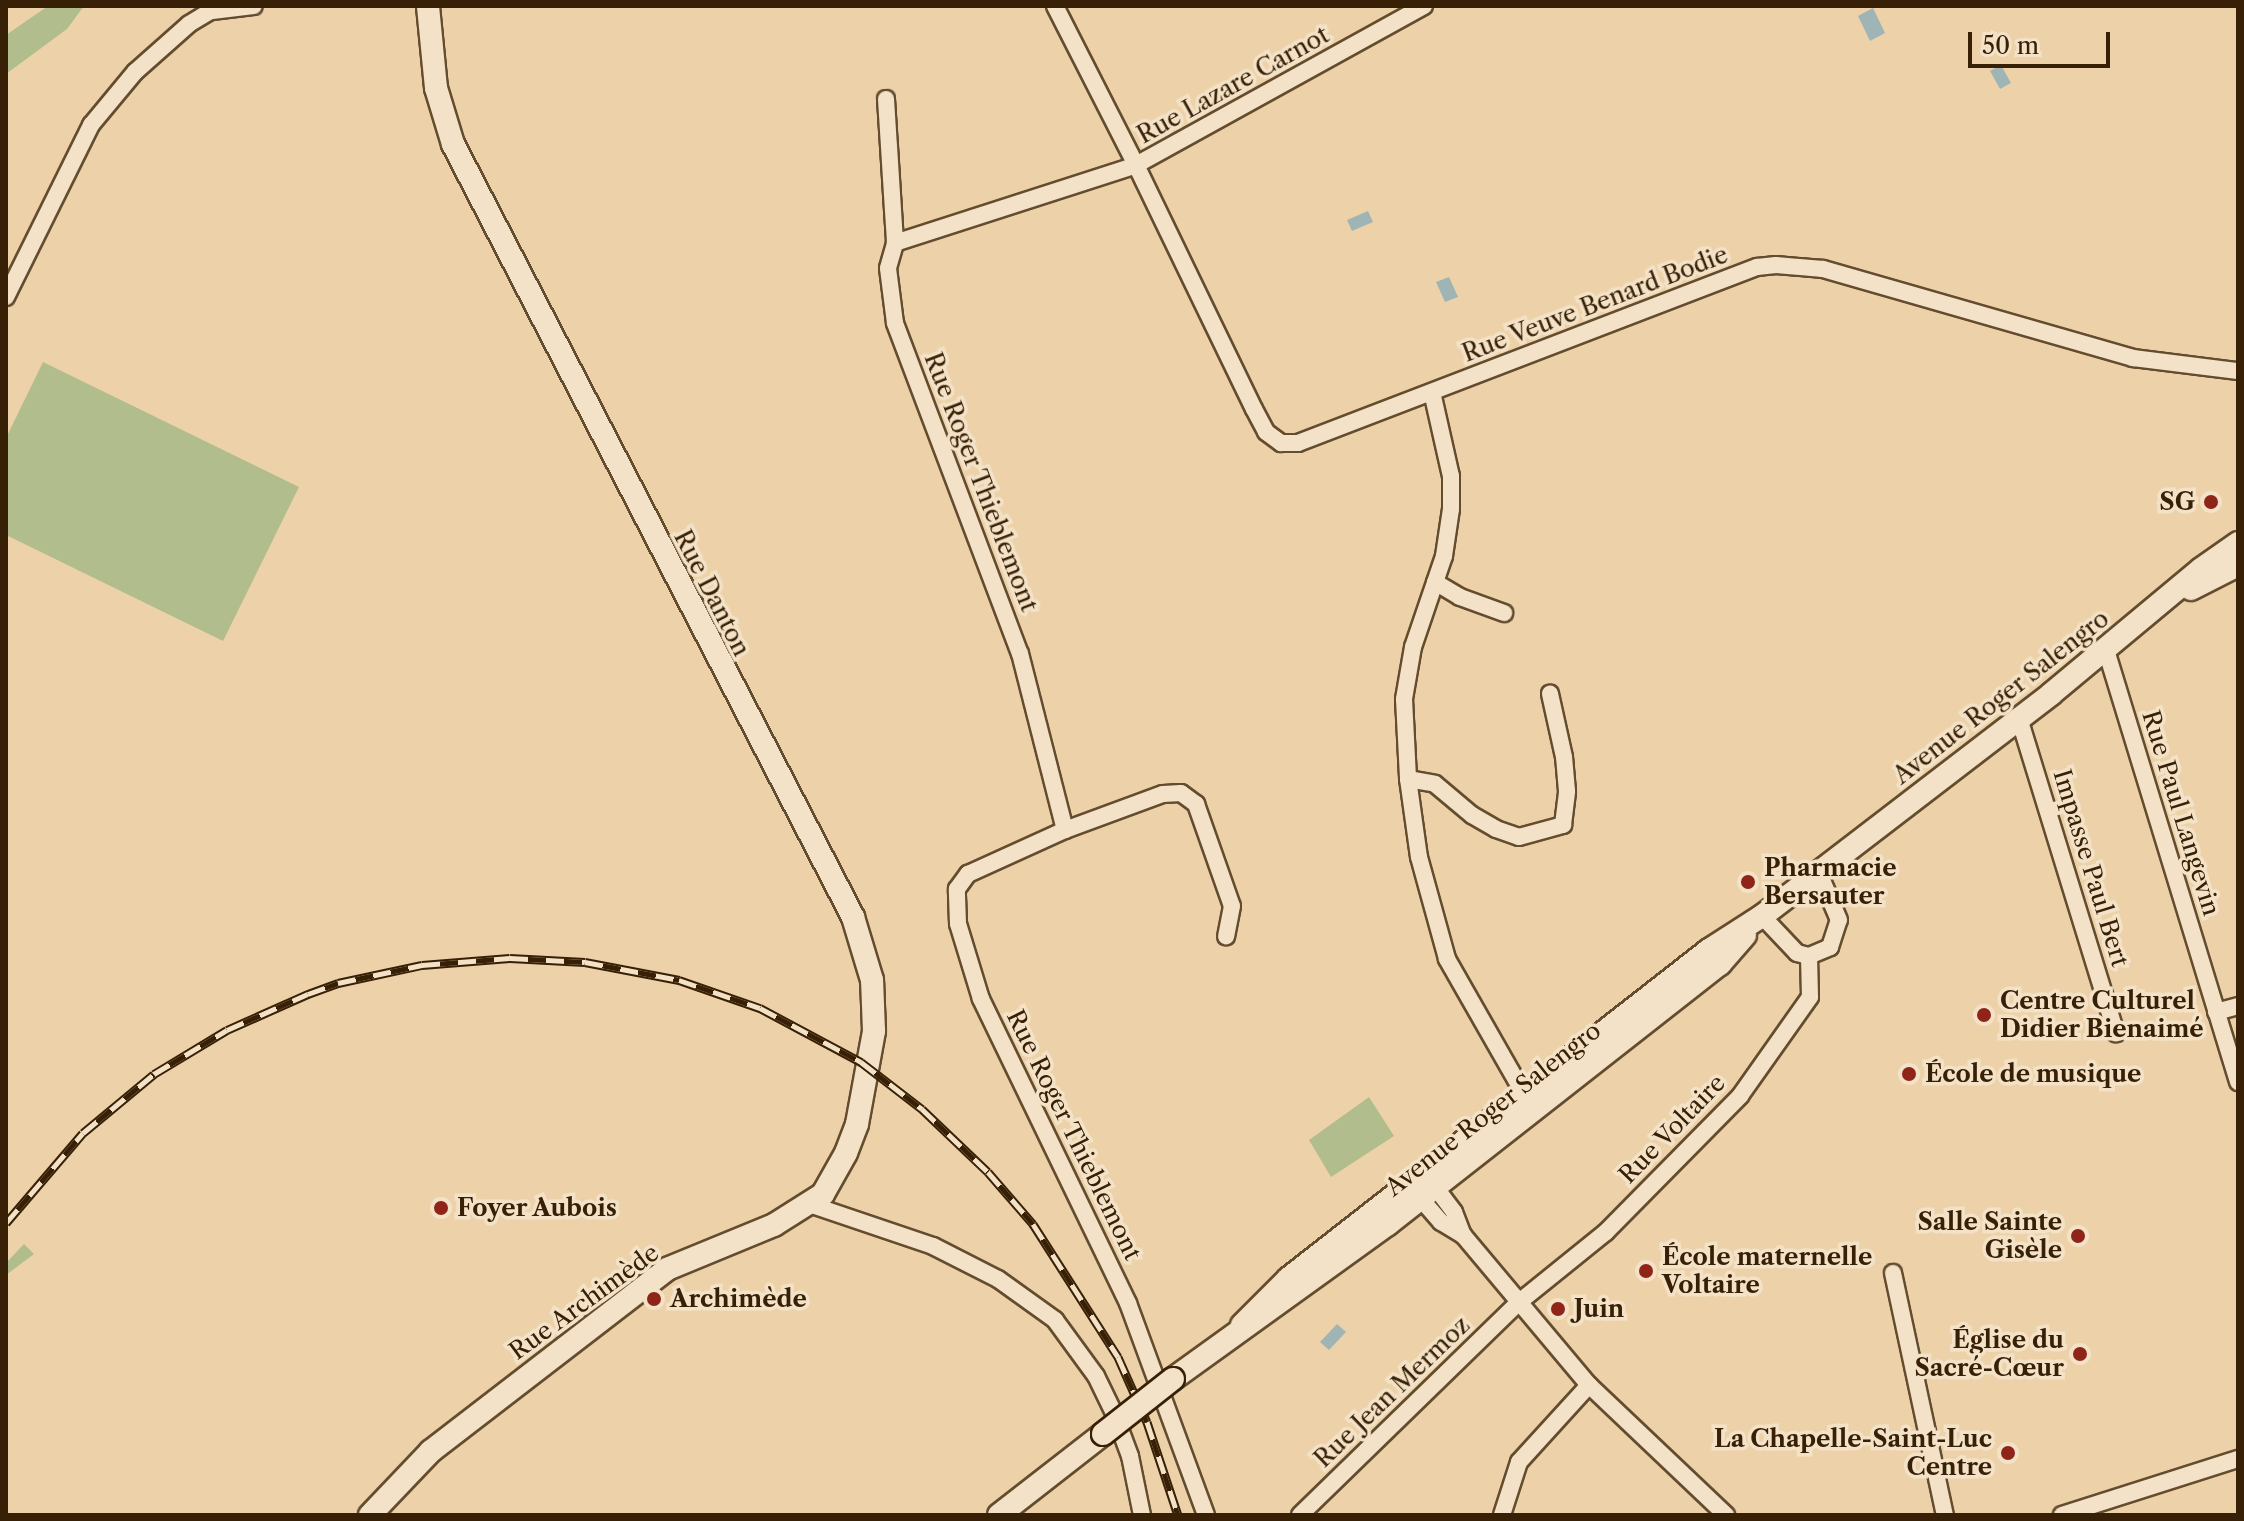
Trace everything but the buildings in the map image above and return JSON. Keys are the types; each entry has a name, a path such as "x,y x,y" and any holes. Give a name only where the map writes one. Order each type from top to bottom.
{"street":[{"path":"6,297 91,125 135,72 189,24 216,8 254,6"},
{"name":"Rue Danton","path":"428,6 436,88 453,144 829,871 865,949 874,1004 863,1101 846,1153 823,1194 809,1204"},
{"name":"Rue Lazare Carnot","path":"1055,6 1136,165 1424,6"},
{"name":"Rue Roger Thieblemont","path":"886,99 895,243 888,268 895,323 1020,654 1065,830"},
{"path":"895,243 1136,165"},
{"name":"Rue Veuve Benard Bodie","path":"1136,165 1266,432 1281,443 1298,443 1757,267 1776,265 1823,269 2133,358 2238,371"},
{"path":"1432,392 1451,487 1444,556 1413,647 1404,699 1408,779 1419,857 1447,959 1529,1103"},
{"name":"Avenue Roger Salengro","path":"999,1515 1242,1325 1300,1291 1422,1186 1529,1103 1709,950 1762,916 1819,873 2238,543"},
{"name":"Avenue Roger Salengro","path":"2158,605 2238,565"},
{"path":"1435,582 1460,597 1504,613"},
{"name":"Rue Paul Langevin","path":"2106,650 2238,1082"},
{"path":"1408,779 1435,784 1472,815 1496,829 1519,837 1563,825 1567,791 1564,757 1550,694"},
{"name":"Impasse Paul Bert","path":"2019,718 2116,1033"},
{"name":"Rue Roger Thieblemont","path":"1206,1515 1128,1303 981,999 958,924 957,889 968,874 1065,830 1163,794 1181,793 1196,804 1232,906 1226,936"},
{"path":"1762,916 1786,945 1809,956 1830,947 1839,920 1819,873"},
{"name":"Rue Voltaire","path":"1518,1303 1606,1232 1740,1096 1810,997 1809,956"},
{"path":"2216,1012 2238,1006"},
{"path":"1422,1186 1451,1231 1463,1235 1589,1385 1726,1515"},
{"path":"809,1204 933,1246 998,1279 1055,1320 1096,1376 1114,1413 1130,1456 1142,1515"},
{"name":"Rue Archimède","path":"370,1515 431,1451 667,1269 774,1225 809,1204"},
{"path":"1893,1273 1945,1515"},
{"name":"Rue Jean Mermoz","path":"1300,1515 1518,1303"},
{"path":"1502,1515 1519,1462 1589,1385"},
{"path":"2062,1515 2127,1497 2238,1459"},
{"path":"2127,1497 2133,1515"}],"green space":[{"path":"48,6 84,6 67,29 6,74 6,35"},
{"path":"43,362 299,487 223,641 6,535 6,438"},
{"path":"1369,1097 1394,1136 1331,1177 1309,1140"},
{"path":"24,1244 34,1254 6,1275 6,1263"}],"shaded area":[{"path":"1873,8 1885,33 1870,41 1858,16"},
{"path":"2001,65 2011,83 2000,89 1990,71"},
{"path":"1368,211 1373,222 1352,231 1347,220"},
{"path":"1449,277 1458,297 1445,302 1436,282"},
{"path":"1337,1324 1346,1332 1329,1350 1320,1342"}],"railway":[{"path":"6,1223 83,1133 154,1074 227,1030 338,983 422,965 510,958 585,962 679,980 760,1008 861,1062 922,1109 988,1172 1033,1224 1118,1357 1147,1422 1178,1515"}],"place":[{"name":"SG","path":"2211,502"},
{"name":"Pharmacie Bersauter","path":"1748,882"},
{"name":"Centre Culturel Didier Bienaimé","path":"1984,1015"},
{"name":"École de musique","path":"1909,1074"},
{"name":"Foyer Aubois","path":"441,1208"},
{"name":"Salle Sainte Gisèle","path":"2078,1236"},
{"name":"École maternelle Voltaire","path":"1646,1271"},
{"name":"Archimède","path":"654,1299"},
{"name":"Juin","path":"1558,1309"},
{"name":"Église du Sacré-Cœur","path":"2080,1354"},
{"name":"La Chapelle-Saint-Luc Centre","path":"2008,1453"}]}
